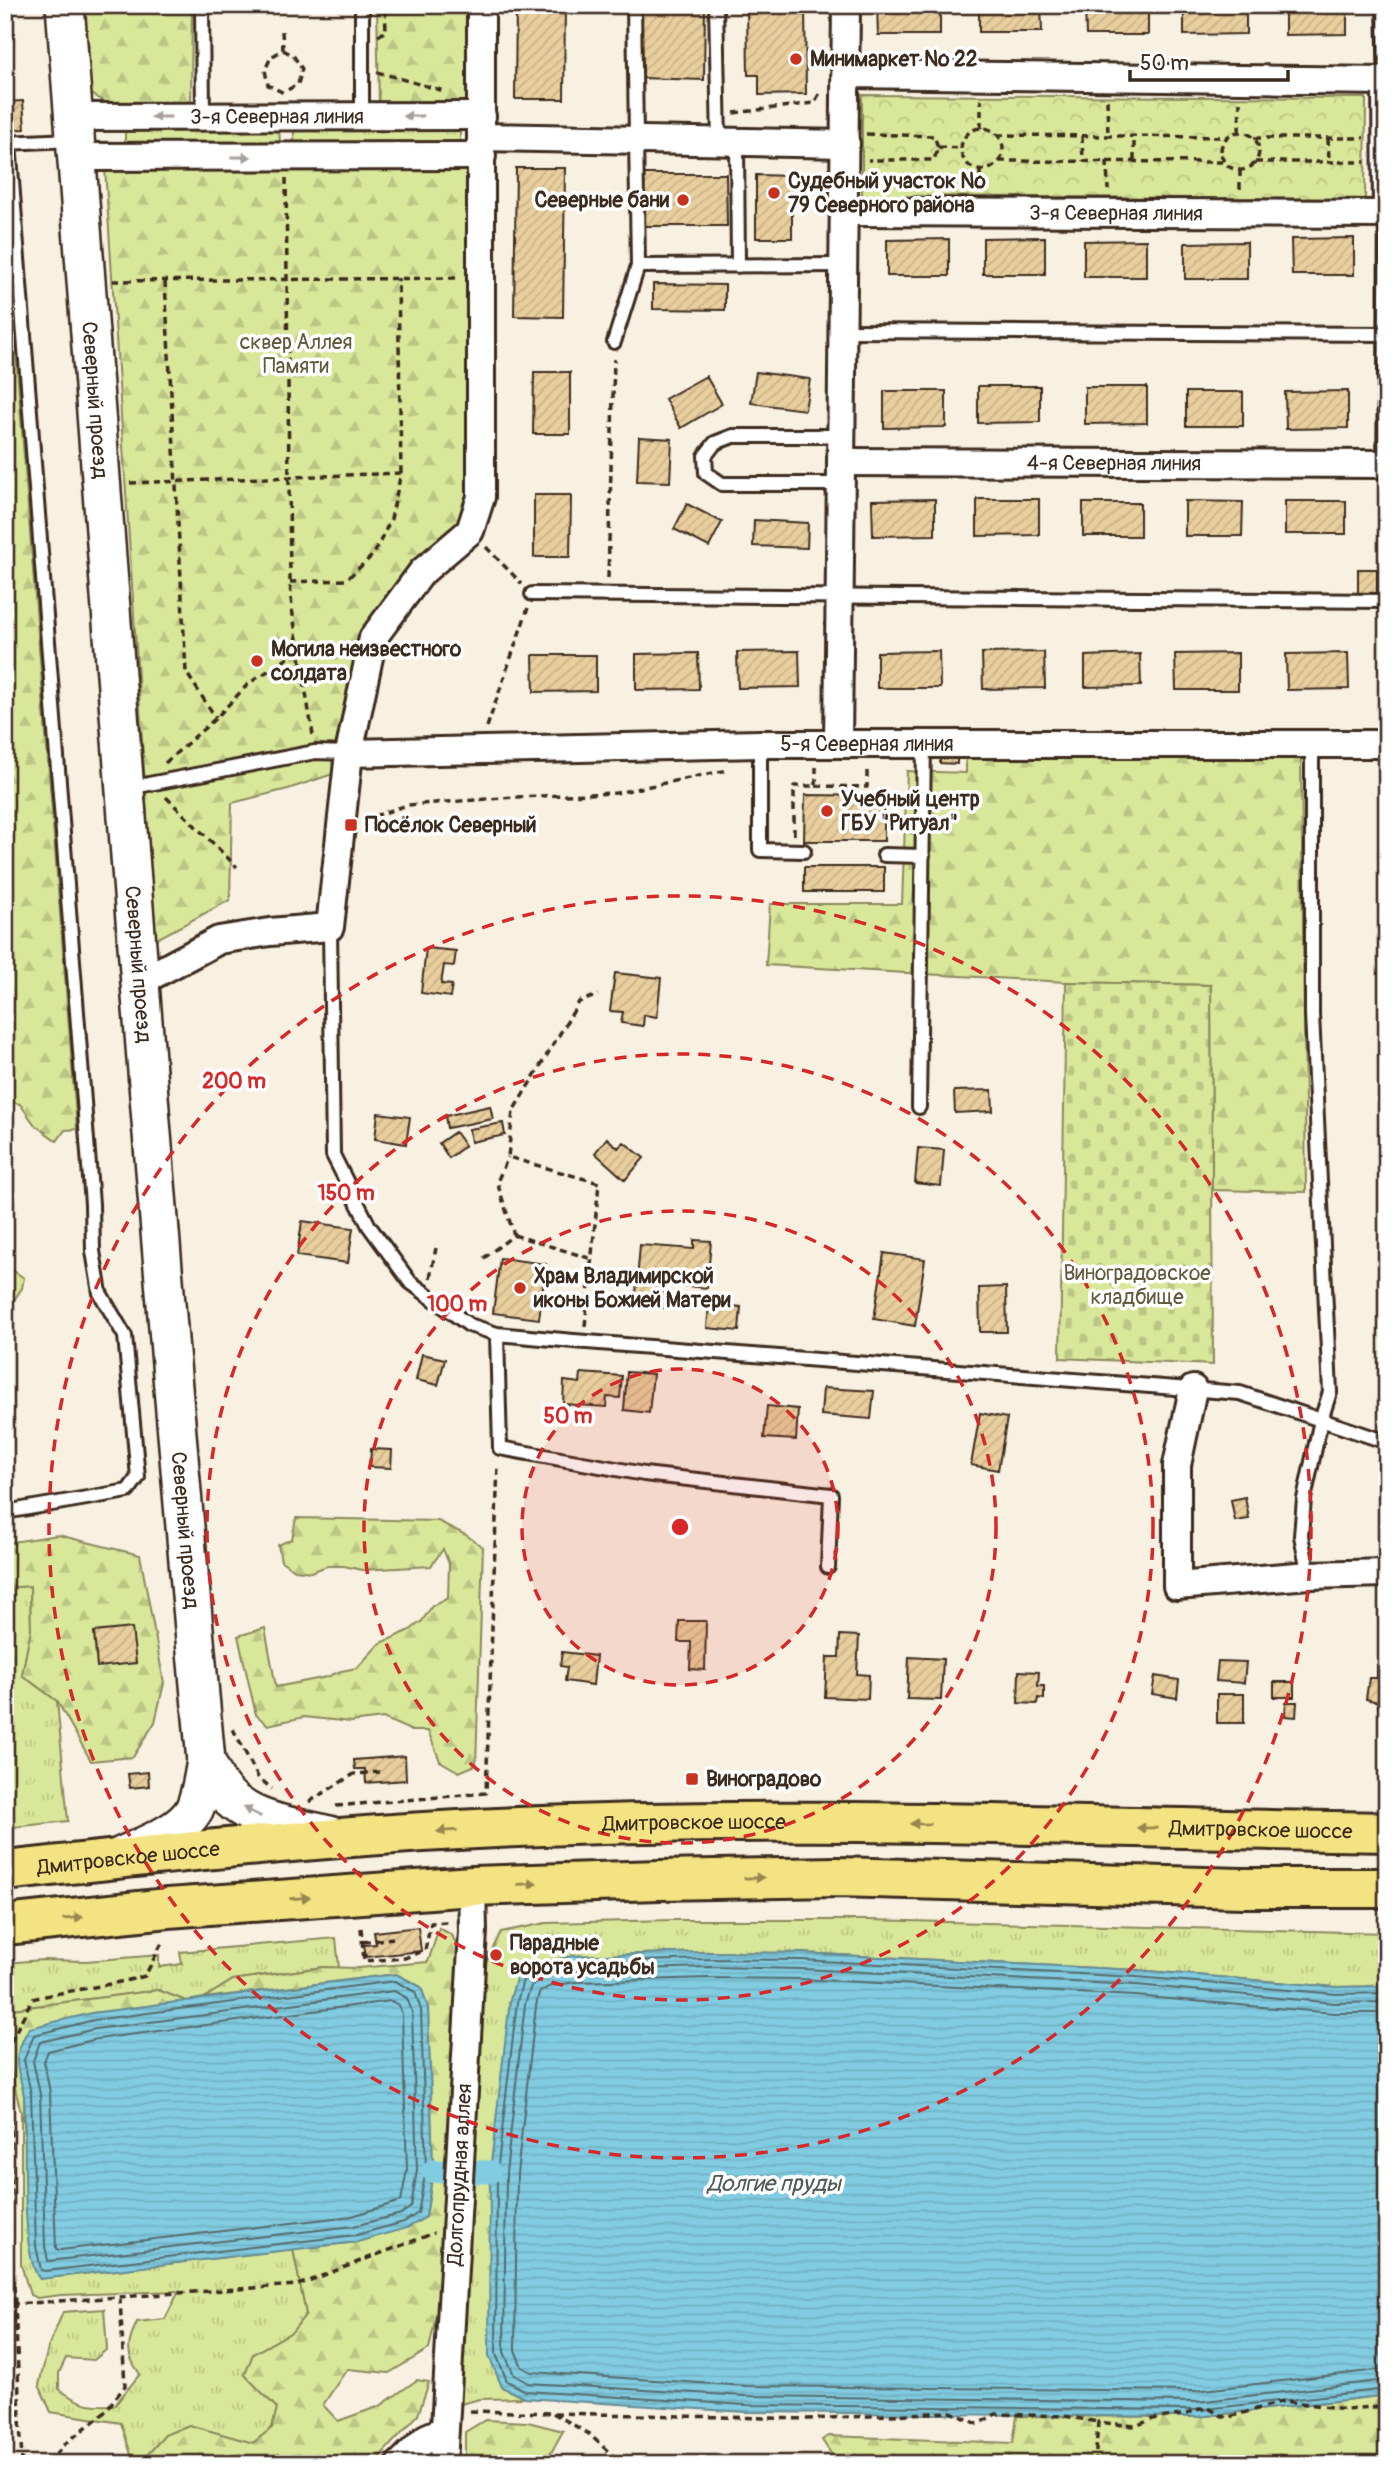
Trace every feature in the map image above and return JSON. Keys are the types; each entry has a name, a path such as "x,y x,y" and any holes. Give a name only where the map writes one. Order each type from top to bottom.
{"highway":[{"name":"Дмитровское шоссе","path":"5,1871 115,1859 338,1822 478,1829 758,1822 1387,1832"},
{"path":"5,1925 168,1908 472,1886 836,1877 1243,1888 1387,1888"}],"street":[{"name":"Северный проезд","path":"65,5 75,138 139,785 140,982 182,1506 206,1761 220,1788 237,1804 252,1813 272,1821 338,1822"},
{"path":"140,982 219,940 330,927 349,753 373,638 422,572 470,531 481,497 481,5"},
{"path":"827,744 840,596 846,5"},
{"path":"846,74 1387,81 1387,214"},
{"name":"3-я Северная линия","path":"75,138 285,104 362,116 635,140 846,146"},
{"name":"3-я Северная линия","path":"75,138 285,157 482,128"},
{"name":"3-я Северная линия","path":"845,212 1387,214"},
{"name":"4-я Северная линия","path":"841,461 1385,464"},
{"name":"5-я Северная линия","path":"349,753 479,750 760,753 827,744 1387,744"},
{"path":"1193,1390 1177,1465 1177,1586 1309,1575 1387,1573"},
{"path":"115,1859 168,1833 183,1822 193,1810 201,1790 206,1761"},
{"name":"Долгопрудная аллея","path":"443,2464 473,1931 472,1886"},
{"path":"400,2464 426,2438 444,2430"}],"lane":[{"path":"202,5 203,117"},
{"path":"362,5 362,116"},
{"path":"614,342 638,266 634,5"},
{"path":"716,5 718,115 728,142 738,266"},
{"path":"1384,5 1387,81"},
{"path":"5,1512 128,1491 138,1477 125,1336 100,1293 93,1251 92,1204 7,143 75,138"},
{"path":"1385,464 1387,214"},
{"path":"638,266 844,265"},
{"path":"843,331 1385,334"},
{"path":"733,436 841,461 722,484 706,473 705,456 715,443 733,436"},
{"path":"532,594 1387,601"},
{"path":"1309,1575 1301,1536 1304,1499 1321,1420 1330,1392 1312,1014 1312,742"},
{"path":"919,1107 924,744"},
{"path":"139,785 315,752 349,753"},
{"path":"760,753 760,850 799,851"},
{"path":"884,855 923,856"},
{"path":"330,927 333,1155 369,1226 410,1282 469,1325 497,1334 583,1342 1240,1393 1387,1442"},
{"path":"497,1334 500,1448 644,1474 831,1495 828,1567"}],"path":[{"path":"282,30 283,50"},
{"path":"283,50 293,55 302,69 298,84 285,104 268,85 265,70 271,57 283,50"},
{"path":"362,68 482,128"},
{"path":"718,115 814,103 823,87 846,74"},
{"path":"981,128 982,75"},
{"path":"1107,77 1108,136"},
{"path":"1239,132 1240,79"},
{"path":"1225,162 999,161 987,169 973,168 963,159 961,148 968,133 981,128 997,135 1227,137 1239,132 1254,138 1259,149 1255,162"},
{"path":"934,135 938,147 934,160 846,146 934,135"},
{"path":"997,135 1003,150 999,161"},
{"path":"1082,136 1083,161"},
{"path":"1134,136 1134,161"},
{"path":"1227,137 1221,150 1225,162 1242,170 1255,162 1387,162"},
{"path":"1254,138 1387,139"},
{"path":"1328,138 1329,162"},
{"path":"938,147 961,148"},
{"path":"285,157 290,582 315,752"},
{"path":"1107,161 1108,213"},
{"path":"290,582 345,580 374,554 391,519 401,473 398,278"},
{"path":"107,281 482,278"},
{"path":"165,281 186,672 216,718"},
{"path":"608,595 614,342"},
{"path":"119,484 401,473"},
{"path":"470,531 532,594 479,750"},
{"path":"237,867 139,785 216,718 248,684 299,651"},
{"path":"816,786 827,744"},
{"path":"799,851 794,786 867,787 867,744"},
{"path":"362,821 407,805 616,793 760,753"},
{"path":"514,1235 497,1182 508,1157 513,1111 579,1002 598,995"},
{"path":"508,1157 599,1182 583,1342"},
{"path":"484,1258 514,1235"},
{"path":"514,1235 592,1259"},
{"path":"427,1294 436,1248"},
{"path":"338,1822 486,1793 496,1482 500,1448"},
{"path":"309,1802 360,1771 380,1772"},
{"path":"361,1928 365,1961 405,1958 425,1950 431,1923 448,1922 457,1931 473,1931"},
{"path":"363,1942 393,1938"},
{"path":"22,2464 11,2241 10,2106 6,2051 32,1999 145,1976 162,1943"},
{"path":"15,2304 298,2285 456,2225"},
{"path":"48,2464 66,2443 103,2414 125,2386 120,2298"},
{"path":"444,2430 466,2411 807,2418 951,2412 978,2424 996,2414 1064,2416 1135,2426 1153,2419 1187,2414 1199,2409 1210,2409 1226,2418 1235,2417 1284,2401 1346,2409 1387,2406"},
{"path":"551,2412 589,2434 622,2464"},
{"path":"1095,2464 1098,2422"}],"green space":[{"path":"80,5 192,5 191,102 108,104 87,91"},
{"path":"377,5 474,5 475,108 379,105"},
{"path":"862,95 1366,98 1365,199 862,196"},
{"path":"125,127 279,127 280,143 125,143"},
{"path":"460,127 460,143 294,144 294,128"},
{"name":"сквер Аллея Памяти","path":"476,166 475,490 460,528 363,636 333,774 232,803 230,900 155,940 105,168"},
{"path":"5,215 77,1129 65,1130 57,1141 35,1125 20,1104 5,1100"},
{"path":"966,755 1301,757 1306,1192 1212,1190 1211,985 1066,982 766,965 770,904 902,904 907,771 966,773"},
{"name":"Виноградовское кладбище","path":"1066,982 1211,985 1213,1365 1060,1358"},
{"path":"5,1265 24,1278 22,1288 12,1303 5,1303"},
{"path":"296,1518 438,1521 483,1547 476,1765 459,1772 440,1761 428,1731 412,1731 383,1718 351,1722 304,1717 268,1725 256,1715 238,1636 265,1628 276,1687 357,1668 379,1644 410,1630 422,1621 432,1606 448,1598 449,1564 443,1549 431,1566 362,1570 327,1566 311,1572 295,1570 281,1561 278,1545 292,1539"},
{"path":"58,1535 140,1555 164,1683 155,1722 133,1757 91,1761 57,1701 22,1675 31,1629 30,1586 5,1588 5,1543"},
{"path":"30,1586 31,1629 22,1675 57,1701 68,1821 5,1828 5,1588"},
{"path":"868,1920 1387,1933 1387,1986 1336,1987 1137,1970 801,1953 709,1952 572,1956 502,2387 524,2398 480,2399 457,2405 482,1970 501,1932 546,1923"},
{"path":"439,1928 452,1935 462,1959 442,2289 429,2349 389,2373 347,2369 323,2405 338,2421 380,2406 417,2380 429,2382 418,2415 373,2464 139,2464 165,2435 189,2425 253,2443 272,2428 277,2408 245,2375 253,2354 292,2332 306,2314 293,2249 357,2242 426,2217 433,2171 428,2008 421,1987 396,1974 204,1998 233,1980 323,1967 358,1968 428,1962"},
{"path":"336,1938 339,1968 323,1967 233,1980 204,1998 186,2001 158,1990 5,2010 5,1963 86,1961 159,1955 159,1967 182,1964 180,1952"},
{"path":"158,1990 186,2001 92,2013 17,2060 24,2095 24,2122 10,2066 5,2010"},
{"path":"21,2111 24,2122 29,2247 40,2279 293,2249 306,2314 292,2332 253,2354 245,2375 277,2408 272,2428 253,2443 189,2425 165,2435 139,2464 134,2464 121,2423 51,2412 39,2385 48,2348 63,2312 104,2309 107,2349 94,2360 66,2358 59,2373 59,2389 86,2403 115,2405 140,2374 129,2349 137,2322 165,2319 179,2291 37,2298 30,2295 21,2264"},
{"path":"1387,2395 1387,2464 843,2464 834,2458 822,2440 829,2436 1013,2443 1017,2416 1197,2417"},
{"path":"485,2420 528,2422 563,2431 546,2462 549,2464 465,2464 465,2432"}],"water":[{"name":"Долгие пруды","path":"709,1952 801,1953 1137,1970 1336,1987 1387,1986 1387,2395 1197,2417 745,2412 524,2398 502,2387 489,2356 490,2172 510,2000 517,1975 538,1963 572,1956"},
{"path":"396,1974 421,1987 428,2008 433,2171 426,2217 407,2228 357,2242 40,2279 33,2266 29,2246 25,2193 24,2096 17,2064 20,2047 29,2028 92,2013"}],"building":[{"path":"516,5 565,5 564,99 515,99"},
{"path":"641,5 705,5 704,80 640,78"},
{"path":"747,5 805,5 806,94 759,95 759,75 748,75"},
{"path":"877,5 940,5 940,35 878,35"},
{"path":"979,5 1041,5 1042,32 979,32"},
{"path":"1085,5 1148,5 1148,35 1086,35"},
{"path":"1184,5 1246,5 1246,34 1184,35"},
{"path":"1285,5 1347,5 1347,34 1285,35"},
{"path":"23,101 25,129 8,130 6,102"},
{"path":"516,168 565,168 563,317 514,316"},
{"name":"Северные бани","path":"640,174 726,174 727,226 641,226"},
{"name":"Судебный участок № 79 Северного района","path":"756,175 792,176 792,238 756,238"},
{"path":"1045,237 1045,274 983,274 983,238"},
{"path":"1354,238 1354,275 1292,275 1291,239"},
{"path":"949,239 949,276 887,276 887,240"},
{"path":"1146,240 1146,277 1084,277 1084,241"},
{"path":"1247,242 1247,279 1185,279 1185,243"},
{"path":"653,284 725,285 725,310 653,309"},
{"path":"534,372 570,372 570,434 533,434"},
{"path":"756,372 810,379 805,410 751,403"},
{"path":"706,376 722,404 681,428 665,399"},
{"path":"978,386 1040,386 1040,422 978,423"},
{"path":"1085,387 1147,387 1147,423 1085,424"},
{"path":"884,391 946,391 946,427 884,428"},
{"path":"1348,391 1348,428 1286,429 1285,392"},
{"path":"1186,392 1243,392 1243,426 1186,426"},
{"path":"639,437 672,439 670,482 637,481"},
{"path":"534,495 571,495 570,557 534,557"},
{"path":"935,499 935,535 873,536 872,500"},
{"path":"977,499 1039,499 1039,535 977,536"},
{"path":"1185,501 1243,502 1242,536 1185,536"},
{"path":"1285,501 1346,501 1346,534 1285,534"},
{"path":"1083,503 1140,503 1140,536 1083,536"},
{"path":"687,504 722,522 709,547 674,529"},
{"path":"754,520 808,523 807,548 753,546"},
{"path":"1358,569 1377,569 1377,593 1358,593"},
{"path":"799,651 800,687 738,688 737,652"},
{"path":"939,651 940,688 877,688 877,652"},
{"path":"1044,652 1045,688 983,689 982,653"},
{"path":"698,653 699,689 636,690 636,654"},
{"path":"1238,653 1238,690 1176,690 1175,654"},
{"path":"1348,653 1349,689 1287,690 1286,654"},
{"path":"1140,654 1141,686 1085,687 1085,656"},
{"path":"533,655 596,655 596,691 534,692"},
{"path":"940,752 957,752 957,764 940,763"},
{"path":"805,795 884,796 884,841 804,841"},
{"path":"804,867 884,867 884,892 804,892"},
{"path":"426,948 456,951 454,966 444,965 441,984 452,985 450,997 421,993"},
{"path":"615,973 661,978 657,1017 644,1015 643,1026 621,1023 623,1012 610,1011"},
{"path":"992,1090 993,1111 955,1113 954,1091"},
{"path":"490,1106 493,1119 447,1128 445,1116"},
{"path":"378,1113 410,1117 406,1144 375,1139"},
{"path":"503,1123 505,1135 471,1142 469,1129"},
{"path":"455,1132 465,1146 449,1158 439,1143"},
{"path":"607,1138 618,1148 624,1142 644,1158 625,1180 595,1153"},
{"path":"918,1148 944,1150 941,1186 915,1183"},
{"path":"302,1221 353,1228 348,1263 297,1256"},
{"path":"694,1240 711,1241 707,1288 665,1284 663,1308 635,1306 640,1245 694,1249"},
{"path":"884,1253 925,1259 915,1326 874,1319"},
{"name":"Храм Владимирской иконы Божией Матери","path":"500,1258 546,1264 539,1319 493,1313"},
{"path":"1006,1287 1007,1332 980,1332 979,1288"},
{"path":"709,1304 741,1307 739,1331 707,1328"},
{"path":"422,1354 445,1359 438,1385 416,1380"},
{"path":"627,1372 653,1374 649,1413 624,1410"},
{"path":"581,1373 622,1376 620,1398 607,1397 606,1407 563,1404 564,1381 580,1383"},
{"path":"823,1388 874,1391 871,1419 821,1415"},
{"path":"767,1406 798,1409 796,1440 764,1438"},
{"path":"980,1413 1007,1418 998,1470 971,1465"},
{"path":"371,1449 392,1450 391,1468 370,1467"},
{"path":"1245,1497 1249,1519 1235,1521 1231,1500"},
{"path":"679,1621 706,1621 705,1670 690,1669 691,1642 678,1642"},
{"path":"132,1628 136,1663 97,1667 94,1632"},
{"path":"840,1635 859,1636 857,1674 869,1675 868,1699 825,1697 827,1657 839,1657"},
{"path":"562,1652 596,1656 593,1685 565,1681 567,1667 560,1666"},
{"path":"909,1657 943,1659 941,1700 907,1699"},
{"path":"1218,1661 1246,1662 1244,1683 1216,1681"},
{"path":"1377,1665 1387,1665 1387,1717 1380,1717 1378,1702 1366,1699 1369,1678 1377,1678"},
{"path":"1019,1671 1039,1672 1038,1686 1044,1686 1044,1699 1038,1698 1037,1704 1018,1703"},
{"path":"1155,1676 1179,1680 1177,1698 1152,1694"},
{"path":"1274,1682 1294,1682 1294,1697 1274,1697"},
{"path":"1217,1694 1244,1694 1244,1723 1217,1723"},
{"path":"1286,1702 1297,1702 1296,1717 1285,1716"},
{"path":"405,1756 406,1780 366,1783 365,1769 355,1769 354,1760"},
{"path":"148,1772 149,1786 130,1788 128,1774"},
{"path":"418,1927 421,1951 366,1957 364,1945 376,1944 374,1932"}],"waterway":[{"path":"433,2171 490,2172"}],"place":[{"name":"Минимаркет № 22","path":"796,59"},
{"name":"Судебный участок № 79 Северного района","path":"774,193"},
{"name":"Северные бани","path":"683,200"},
{"name":"Могила неизвестного солдата","path":"257,661"},
{"name":"Учебный центр ГБУ \"Ритуал\"","path":"827,811"},
{"name":"Посёлок Северный","path":"351,825"},
{"name":"Храм Владимирской иконы Божией Матери","path":"520,1288"},
{"name":"Виноградово","path":"692,1779"},
{"name":"Парадные ворота усадьбы","path":"496,1955"}]}
